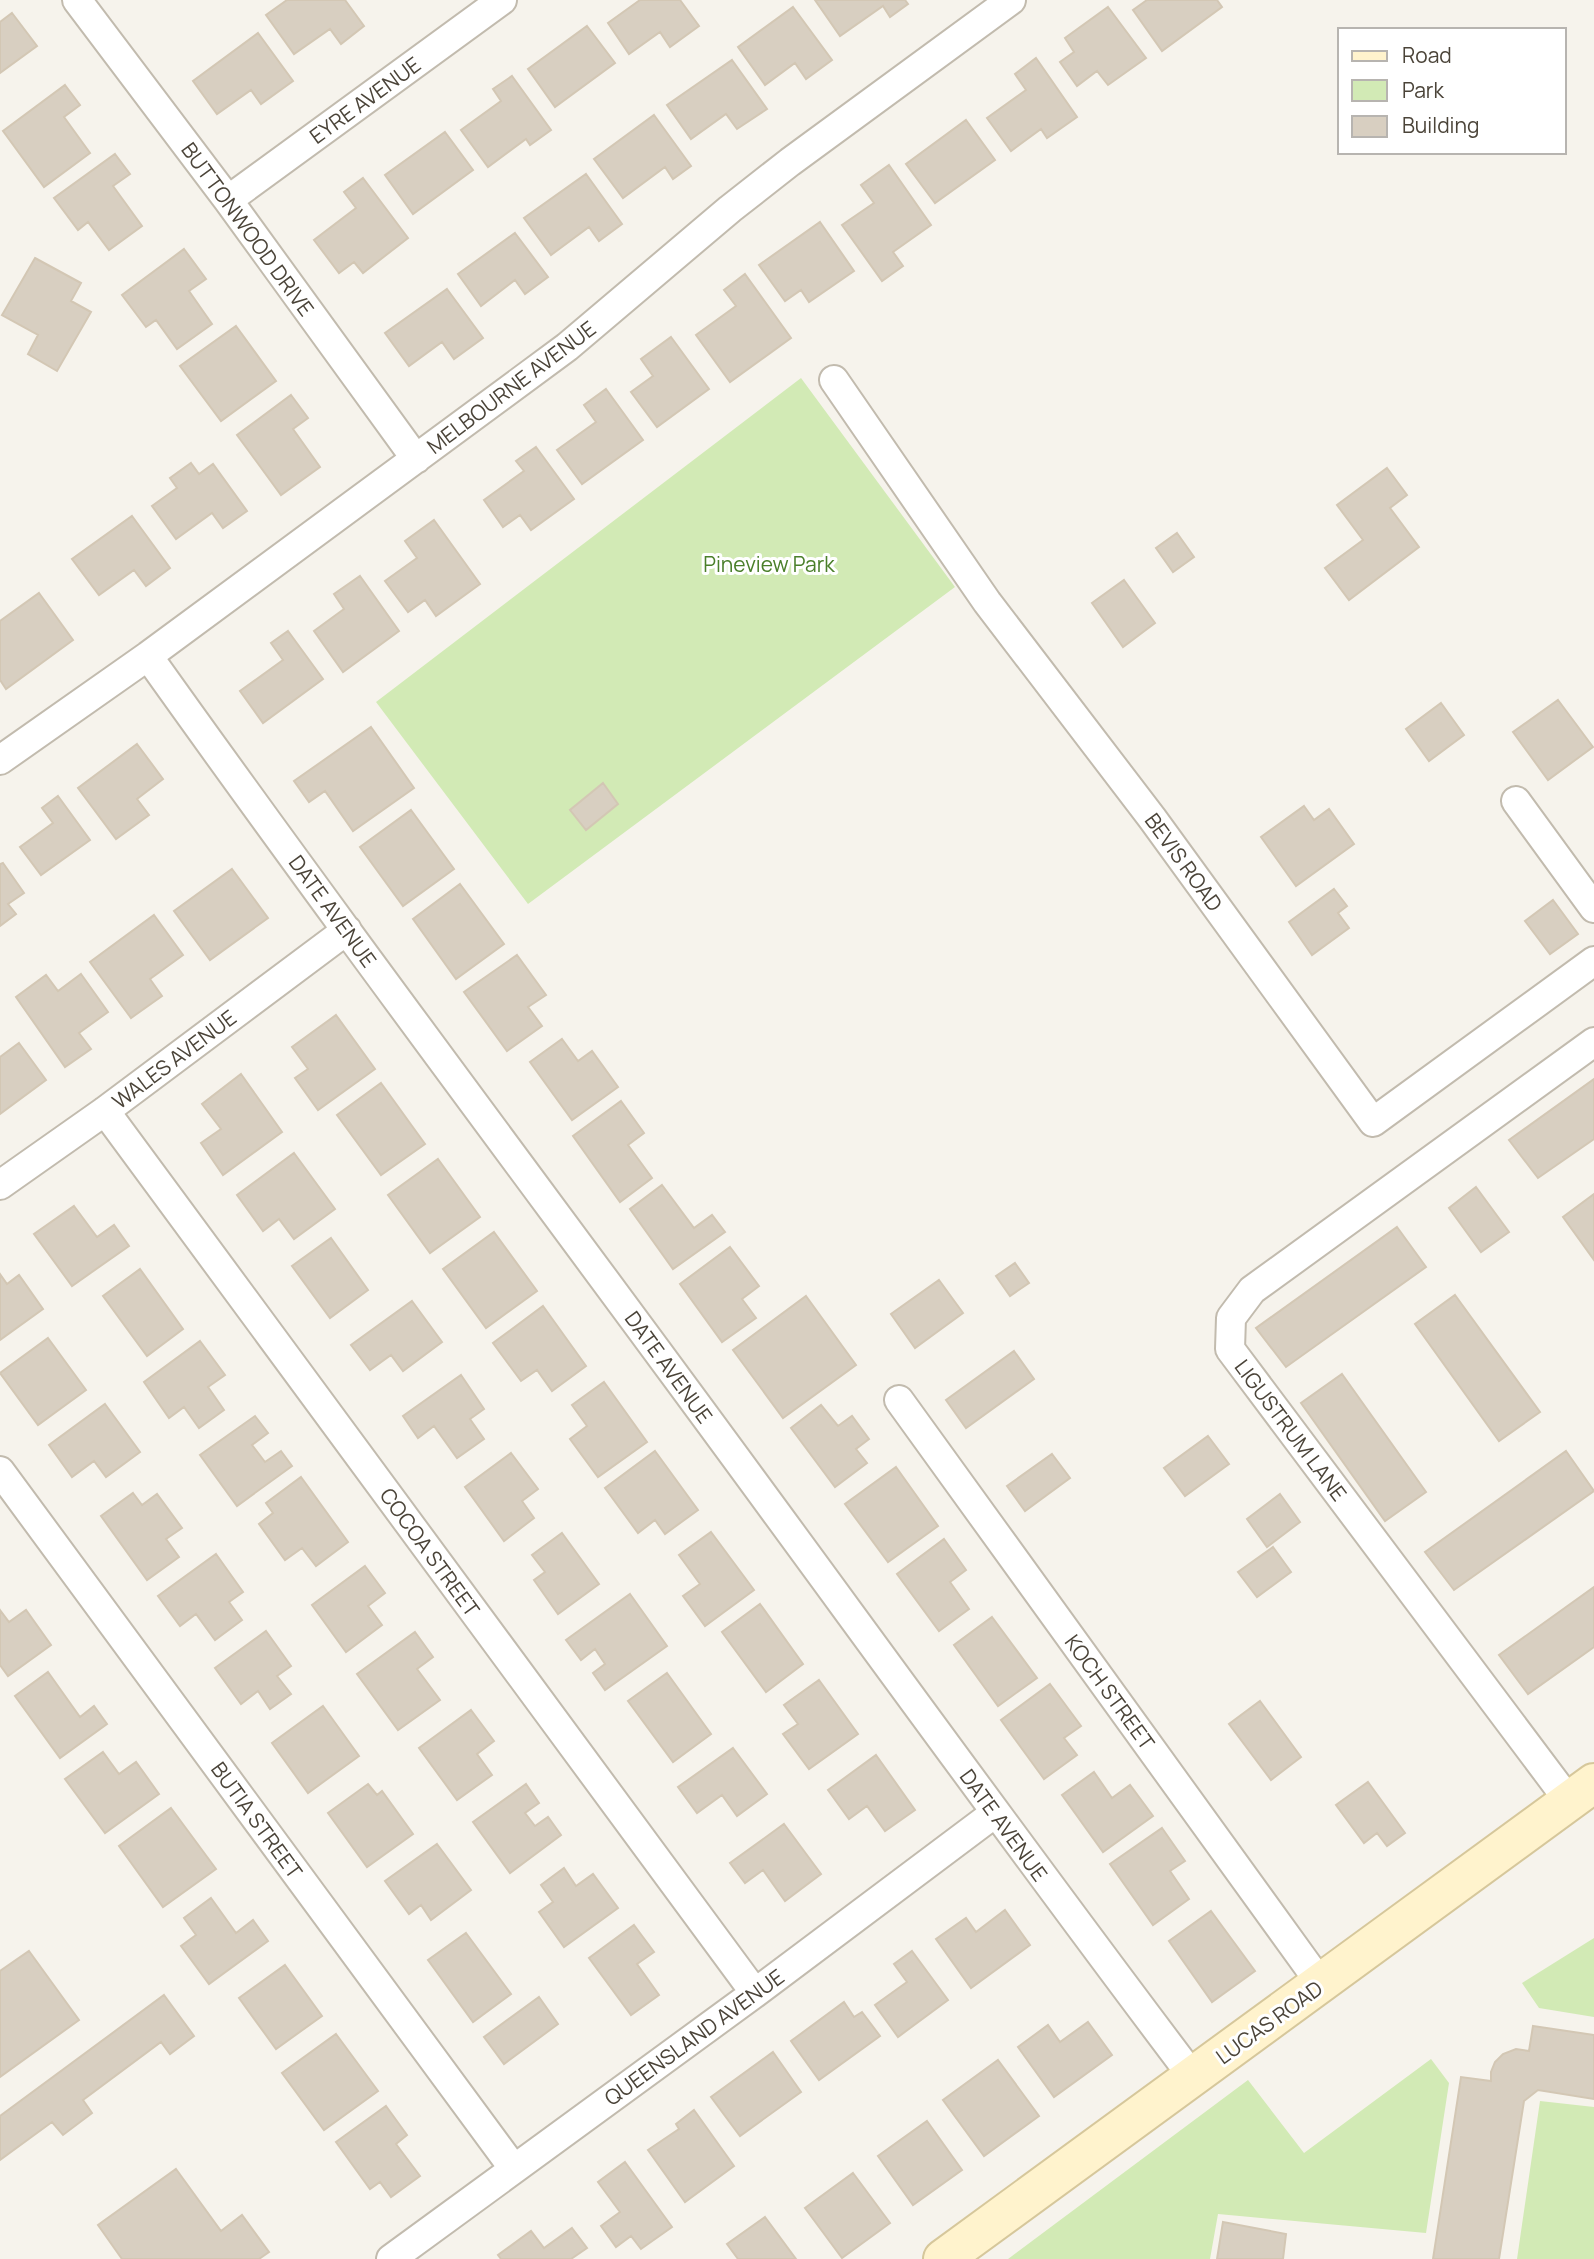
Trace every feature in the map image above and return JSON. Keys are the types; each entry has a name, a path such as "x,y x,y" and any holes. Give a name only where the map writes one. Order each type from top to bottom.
{"street":[{"name":"BUTTONWOOD DRIVE","path":"77,0 228,200 416,459"},
{"name":"EYRE AVENUE","path":"228,200 502,0"},
{"name":"MELBOURNE AVENUE","path":"0,760 148,656 567,347 668,260 790,162 1011,0"},
{"name":"BEVIS ROAD","path":"834,380 987,602 1152,818 1373,1122 1594,961"},
{"name":"DATE AVENUE","path":"148,656 995,1814 1193,2077"},
{"path":"1516,801 1594,908"},
{"name":"WALES AVENUE","path":"0,1185 105,1111 347,930"},
{"name":"LIGUSTRUM LANE","path":"1582,1792 1230,1349 1231,1318 1252,1290 1594,1042"},
{"name":"COCOA STREET","path":"105,1111 755,1993"},
{"name":"KOCH STREET","path":"900,1401 1321,1984"},
{"name":"BUTIA STREET","path":"0,1471 514,2168"},
{"name":"LUCAS ROAD","path":"943,2259 1582,1792"},
{"name":"QUEENSLAND AVENUE","path":"391,2259 995,1814"}],"green space":[{"name":"Pineview Park","path":"801,378 955,587 528,904 376,702"},
{"path":"1594,1938 1594,2017 1539,2008 1522,1983"},
{"path":"1431,2059 1449,2083 1426,2233 1218,2214 1210,2259 1008,2259 1248,2080 1304,2153"},
{"path":"1540,2101 1594,2107 1594,2259 1517,2259"}],"building":[{"path":"287,0 345,0 364,26 341,44 330,29 294,54 266,15"},
{"path":"640,0 680,0 699,26 670,47 660,32 629,54 608,23"},
{"path":"815,0 905,0 908,4 890,17 883,6 840,36"},
{"path":"1147,0 1217,0 1222,7 1162,51 1133,10"},
{"path":"793,7 832,60 806,79 795,63 765,85 738,47"},
{"path":"1108,7 1146,58 1108,85 1097,71 1077,86 1060,62 1074,52 1065,38"},
{"path":"12,13 37,46 0,73 0,22"},
{"path":"587,26 615,63 555,107 528,69"},
{"path":"258,33 293,81 261,104 251,90 217,114 193,81"},
{"path":"1036,58 1077,117 1047,138 1041,129 1011,151 987,118 1026,90 1015,74"},
{"path":"732,60 767,109 737,129 726,114 691,139 667,105"},
{"path":"512,76 551,130 530,145 526,139 488,167 461,130 501,101 493,89"},
{"path":"65,85 80,105 64,117 90,153 44,187 3,131"},
{"path":"654,115 691,166 673,179 665,167 623,198 594,159"},
{"path":"966,120 995,160 935,203 906,164"},
{"path":"445,132 473,170 413,214 385,175"},
{"path":"115,154 130,174 113,186 142,226 109,250 88,222 78,230 54,198"},
{"path":"889,165 931,225 893,252 903,266 882,281 842,225 874,203 861,185"},
{"path":"586,174 622,224 599,241 589,227 551,255 524,218"},
{"path":"363,178 408,238 363,273 354,262 339,273 314,240 356,208 344,192"},
{"path":"820,222 854,271 809,302 801,290 785,301 759,265"},
{"path":"515,233 548,277 525,294 515,280 481,306 458,274"},
{"path":"184,249 206,279 189,291 212,324 177,349 156,320 146,327 122,295"},
{"path":"35,258 81,283 71,301 91,312 57,371 28,354 38,335 2,315"},
{"path":"745,274 791,338 730,382 696,335 736,306 724,290"},
{"path":"447,289 483,338 454,359 442,342 409,366 385,333"},
{"path":"236,326 276,381 221,421 180,366"},
{"path":"671,337 709,389 657,427 631,392 653,376 641,359"},
{"path":"606,389 643,440 582,484 557,450 596,422 584,405"},
{"path":"291,395 308,418 293,429 320,467 281,495 237,435"},
{"path":"536,447 574,499 531,530 520,515 503,527 484,500 524,471 516,461"},
{"path":"191,463 199,474 213,464 247,511 223,528 212,513 176,539 152,506 177,488 170,478"},
{"path":"1387,468 1407,495 1390,508 1419,547 1349,600 1325,568 1363,540 1337,505"},
{"path":"132,516 170,568 146,586 134,570 99,595 72,559"},
{"path":"434,520 480,584 436,616 425,600 408,612 385,581 417,558 405,541"},
{"path":"1177,533 1194,557 1173,572 1156,548"},
{"path":"360,576 399,631 343,672 314,631 344,609 334,594"},
{"path":"1124,580 1155,623 1123,647 1092,603"},
{"path":"39,593 73,640 6,689 0,680 0,621"},
{"path":"288,631 323,679 263,723 240,691 283,660 271,643"},
{"path":"1558,700 1593,747 1548,780 1513,732"},
{"path":"1441,703 1464,735 1429,761 1406,729"},
{"path":"371,727 414,788 353,831 325,791 309,802 294,781"},
{"path":"137,744 163,779 137,799 149,815 116,839 78,788"},
{"path":"603,783 618,804 586,830 570,810"},
{"path":"58,796 90,840 41,875 20,847 53,823 42,808"},
{"path":"1304,806 1314,820 1329,809 1354,844 1296,886 1261,837"},
{"path":"411,810 454,869 403,906 360,847"},
{"path":"3,863 24,893 8,904 16,914 0,926 0,864"},
{"path":"232,869 268,918 210,960 174,911"},
{"path":"460,884 504,944 456,979 413,919"},
{"path":"1334,889 1347,906 1338,913 1349,928 1312,955 1289,922"},
{"path":"1553,900 1578,934 1550,954 1525,921"},
{"path":"154,915 183,955 150,979 162,996 131,1018 90,962"},
{"path":"517,955 546,995 528,1007 542,1026 507,1051 464,992"},
{"path":"81,974 108,1012 79,1033 91,1049 65,1067 16,997 46,975 58,991"},
{"path":"336,1015 375,1069 318,1110 295,1078 308,1069 292,1047"},
{"path":"562,1039 578,1061 592,1051 618,1087 572,1120 530,1062"},
{"path":"19,1043 46,1080 0,1114 0,1057"},
{"path":"241,1074 282,1132 223,1175 201,1143 221,1129 202,1104"},
{"path":"1594,1079 1594,1139 1538,1178 1509,1140"},
{"path":"381,1083 425,1144 381,1175 337,1115"},
{"path":"621,1101 644,1133 628,1145 652,1178 620,1202 573,1136"},
{"path":"294,1153 335,1209 294,1239 279,1219 263,1231 237,1195"},
{"path":"438,1159 480,1217 430,1253 388,1195"},
{"path":"662,1185 694,1228 712,1215 725,1232 673,1269 630,1209"},
{"path":"1476,1187 1509,1232 1481,1252 1449,1208"},
{"path":"1594,1194 1594,1260 1563,1217"},
{"path":"74,1206 97,1237 114,1225 129,1246 72,1286 34,1234"},
{"path":"1397,1227 1426,1267 1286,1367 1256,1328"},
{"path":"494,1232 537,1291 486,1328 443,1269"},
{"path":"331,1238 368,1290 330,1318 292,1266"},
{"path":"730,1247 759,1286 742,1299 756,1318 722,1342 680,1284"},
{"path":"1015,1263 1029,1283 1010,1296 996,1276"},
{"path":"140,1269 183,1329 147,1356 103,1296"},
{"path":"0,1274 7,1284 19,1275 43,1309 0,1340"},
{"path":"939,1280 963,1313 915,1348 891,1314"},
{"path":"1455,1295 1540,1412 1499,1441 1415,1324"},
{"path":"806,1296 856,1365 783,1418 733,1350"},
{"path":"412,1301 442,1342 403,1371 391,1355 370,1370 351,1345"},
{"path":"543,1306 586,1366 552,1391 537,1370 521,1381 493,1343"},
{"path":"48,1338 86,1390 38,1425 0,1373"},
{"path":"200,1341 225,1375 208,1387 224,1410 199,1428 184,1407 169,1418 144,1382"},
{"path":"1014,1351 1034,1379 966,1428 946,1400"},
{"path":"1342,1374 1426,1492 1385,1521 1301,1403"},
{"path":"461,1375 484,1409 470,1419 484,1439 457,1458 434,1426 418,1438 403,1416"},
{"path":"604,1382 647,1442 598,1477 570,1439 587,1426 572,1405"},
{"path":"105,1404 140,1452 106,1477 94,1461 72,1477 49,1445"},
{"path":"821,1405 838,1426 852,1416 869,1439 856,1449 867,1463 835,1487 791,1428"},
{"path":"255,1416 268,1433 252,1445 265,1462 281,1451 292,1466 237,1506 200,1455"},
{"path":"1208,1436 1229,1464 1185,1496 1164,1468"},
{"path":"655,1451 698,1510 665,1534 655,1520 638,1533 605,1488"},
{"path":"1566,1451 1594,1491 1454,1590 1425,1552"},
{"path":"511,1453 538,1489 522,1501 534,1518 504,1541 465,1487"},
{"path":"1052,1454 1070,1478 1025,1511 1007,1486"},
{"path":"896,1467 938,1526 888,1562 845,1504"},
{"path":"301,1477 348,1542 316,1566 302,1548 285,1560 259,1524 273,1513 266,1503"},
{"path":"133,1493 142,1505 157,1494 182,1528 166,1539 179,1557 147,1580 101,1516"},
{"path":"1280,1494 1300,1522 1267,1547 1247,1519"},
{"path":"711,1532 754,1590 705,1626 683,1596 700,1584 679,1555"},
{"path":"562,1533 599,1584 558,1614 534,1580 545,1572 532,1555"},
{"path":"944,1539 966,1570 950,1582 969,1609 939,1631 897,1574"},
{"path":"1273,1547 1291,1572 1257,1597 1238,1572"},
{"path":"216,1554 243,1592 229,1602 242,1620 215,1640 196,1614 180,1626 158,1596"},
{"path":"365,1566 385,1593 368,1606 382,1625 346,1652 312,1605"},
{"path":"1594,1587 1594,1647 1528,1694 1499,1655"},
{"path":"630,1594 667,1646 605,1690 593,1673 605,1664 595,1649 581,1660 566,1640"},
{"path":"760,1604 803,1664 766,1692 722,1632"},
{"path":"0,1610 9,1622 26,1610 51,1645 8,1676 0,1665"},
{"path":"992,1617 1037,1678 998,1706 954,1645"},
{"path":"266,1631 291,1666 277,1676 291,1694 270,1709 258,1691 241,1704 215,1668"},
{"path":"415,1632 433,1657 417,1669 440,1700 398,1730 357,1674"},
{"path":"48,1672 80,1717 94,1706 107,1724 60,1758 15,1696"},
{"path":"667,1673 711,1734 673,1762 628,1701"},
{"path":"819,1680 858,1734 809,1769 783,1734 798,1724 784,1705"},
{"path":"1050,1684 1081,1726 1064,1738 1077,1755 1044,1779 1001,1720"},
{"path":"1260,1701 1301,1757 1271,1780 1229,1724"},
{"path":"323,1706 359,1756 308,1793 272,1743"},
{"path":"471,1710 494,1741 477,1754 492,1775 457,1800 419,1748"},
{"path":"733,1748 767,1794 737,1816 722,1795 697,1813 678,1787"},
{"path":"103,1752 119,1774 136,1762 159,1794 105,1833 65,1779"},
{"path":"876,1755 915,1810 885,1831 867,1806 849,1819 828,1790"},
{"path":"1094,1772 1112,1798 1130,1785 1153,1816 1103,1852 1062,1795"},
{"path":"1368,1782 1405,1833 1387,1846 1377,1833 1364,1843 1336,1805"},
{"path":"368,1784 377,1795 382,1791 413,1834 367,1867 328,1813"},
{"path":"526,1784 539,1803 525,1813 535,1826 548,1817 561,1835 510,1873 473,1822"},
{"path":"171,1808 216,1869 163,1907 119,1846"},
{"path":"784,1824 821,1874 785,1901 763,1870 745,1883 730,1863"},
{"path":"1162,1828 1185,1861 1170,1871 1189,1899 1153,1925 1110,1864"},
{"path":"437,1844 471,1890 431,1920 421,1905 409,1914 385,1881"},
{"path":"564,1868 576,1886 593,1874 618,1908 564,1947 539,1912 553,1902 541,1885"},
{"path":"211,1898 236,1933 253,1920 268,1941 209,1984 181,1946 196,1935 184,1918"},
{"path":"1005,1910 1030,1945 971,1988 936,1939 966,1918 976,1932"},
{"path":"1211,1911 1255,1971 1212,2002 1169,1941"},
{"path":"634,1925 654,1952 637,1964 659,1995 631,2015 589,1958"},
{"path":"466,1933 511,1994 473,2022 428,1960"},
{"path":"29,1951 79,2020 0,2077 0,1971"},
{"path":"912,1951 948,2000 898,2037 875,2005 907,1982 894,1964"},
{"path":"285,1965 322,2016 276,2049 239,1998"},
{"path":"164,1995 194,2036 170,2054 161,2042 83,2100 92,2113 63,2135 52,2122 0,2160 0,2116"},
{"path":"539,1997 558,2024 504,2064 484,2037"},
{"path":"844,2002 854,2017 862,2012 880,2036 819,2080 791,2041"},
{"path":"1088,2022 1112,2055 1054,2097 1018,2047 1048,2025 1060,2042"},
{"path":"1533,2026 1594,2035 1594,2099 1538,2090 1524,2101 1499,2259 1433,2259 1461,2077 1491,2081 1495,2062 1503,2054 1516,2049 1529,2051"},
{"path":"336,2034 378,2091 324,2130 282,2073"},
{"path":"773,2052 801,2092 740,2136 711,2097"},
{"path":"998,2060 1039,2116 984,2156 943,2100"},
{"path":"386,2106 407,2135 396,2144 420,2176 391,2197 380,2182 370,2189 336,2142"},
{"path":"694,2110 734,2166 685,2202 648,2150 679,2129 676,2124"},
{"path":"927,2121 962,2170 913,2205 878,2156"},
{"path":"625,2162 672,2227 641,2249 631,2236 616,2247 601,2226 620,2212 598,2182"},
{"path":"176,2169 221,2231 242,2215 269,2252 259,2259 122,2259 98,2225"},
{"path":"853,2173 890,2223 842,2258 805,2208"},
{"path":"765,2217 796,2259 738,2259 727,2244"},
{"path":"1223,2222 1286,2234 1283,2259 1217,2259"},
{"path":"572,2228 587,2248 571,2259 501,2259 498,2255 531,2231 544,2248"}]}
